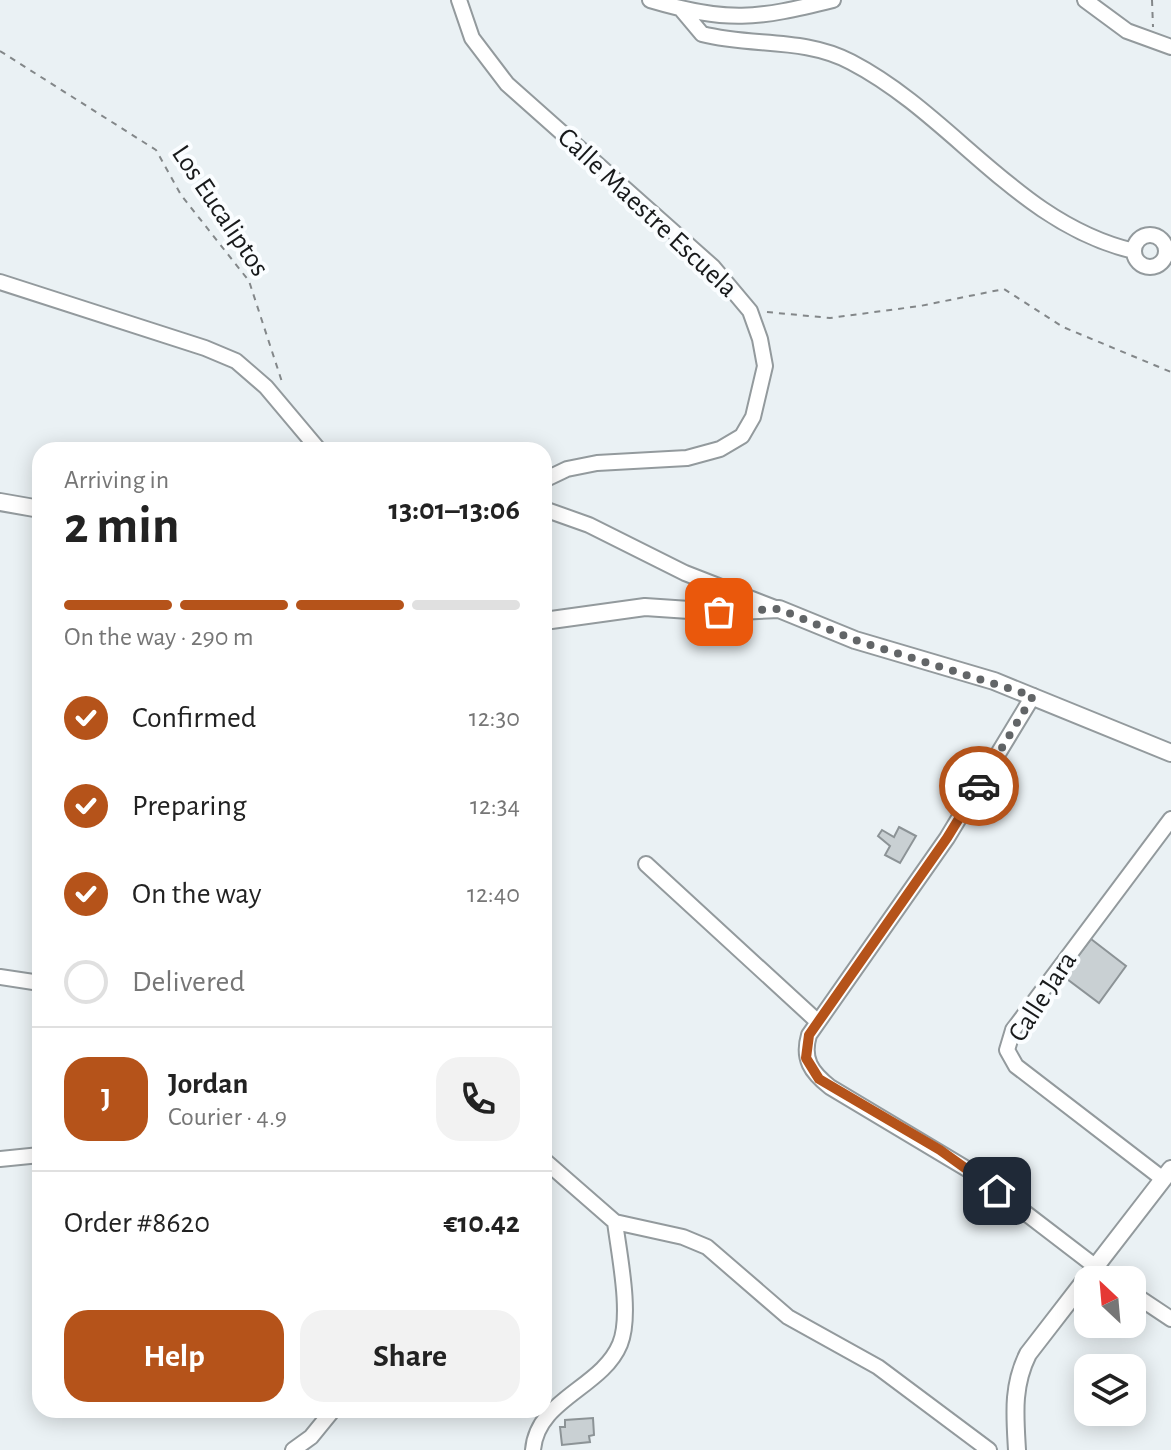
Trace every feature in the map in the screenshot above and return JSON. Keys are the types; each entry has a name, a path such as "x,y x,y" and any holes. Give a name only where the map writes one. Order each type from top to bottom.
{"street":[{"name":"Calle Maestre Escuela","path":"459,0 472,38 507,84 713,267 750,311 765,366 753,417 742,436 720,449 687,458 597,463 567,469 552,476"},
{"path":"650,0 681,9 743,18 833,0"},
{"path":"1085,0 1127,31 1171,47"},
{"path":"681,9 702,34 806,45 854,63 916,105 1025,199 1103,244 1134,251"},
{"path":"0,282 205,348 236,361 266,387 312,442"},
{"path":"4,504 32,508"},
{"path":"552,512 589,525 685,573 855,640 1033,696 1171,753"},
{"path":"719,612 728,599 728,590"},
{"path":"552,620 645,607 719,612 779,609"},
{"path":"1033,696 947,838 818,1022 806,1047 811,1069 819,1079 972,1172 1092,1266"},
{"name":"Calle Jara","path":"1167,1174 1016,1066 1007,1050 1013,1030 1171,819"},
{"path":"646,864 818,1022"},
{"path":"0,977 32,982"},
{"path":"0,1159 32,1156"},
{"path":"552,1167 615,1222 683,1237 707,1247 788,1317 878,1367 989,1450"},
{"path":"1098,1266 1167,1174"},
{"path":"552,1411 610,1363 621,1342 623,1304 615,1222"},
{"path":"1017,1450 1014,1402 1018,1376 1028,1354 1074,1296"},
{"path":"1146,1302 1171,1319"},
{"path":"293,1450 311,1437 326,1418"},
{"path":"533,1450 534,1437 545,1418"}],"path":[{"path":"1152,0 1154,41"},
{"name":"Los Eucaliptos","path":"0,51 156,150 181,195 249,281 286,394"},
{"path":"750,311 830,318 920,306 1004,289 1063,327 1171,372"}],"building":[{"path":"899,827 916,836 900,863 885,855 890,846 878,836 882,830 894,837"},
{"path":"1091,939 1126,966 1099,1003 1063,976"},
{"path":"593,1418 594,1435 589,1436 590,1442 562,1445 560,1427 565,1427 565,1420"}],"way so far":[{"path":"719,612 779,609 855,640 994,681 1033,696 979,786"}],"route":[{"path":"979,786 947,838 809,1035 806,1058 819,1079 830,1087 940,1150 997,1191"}]}
